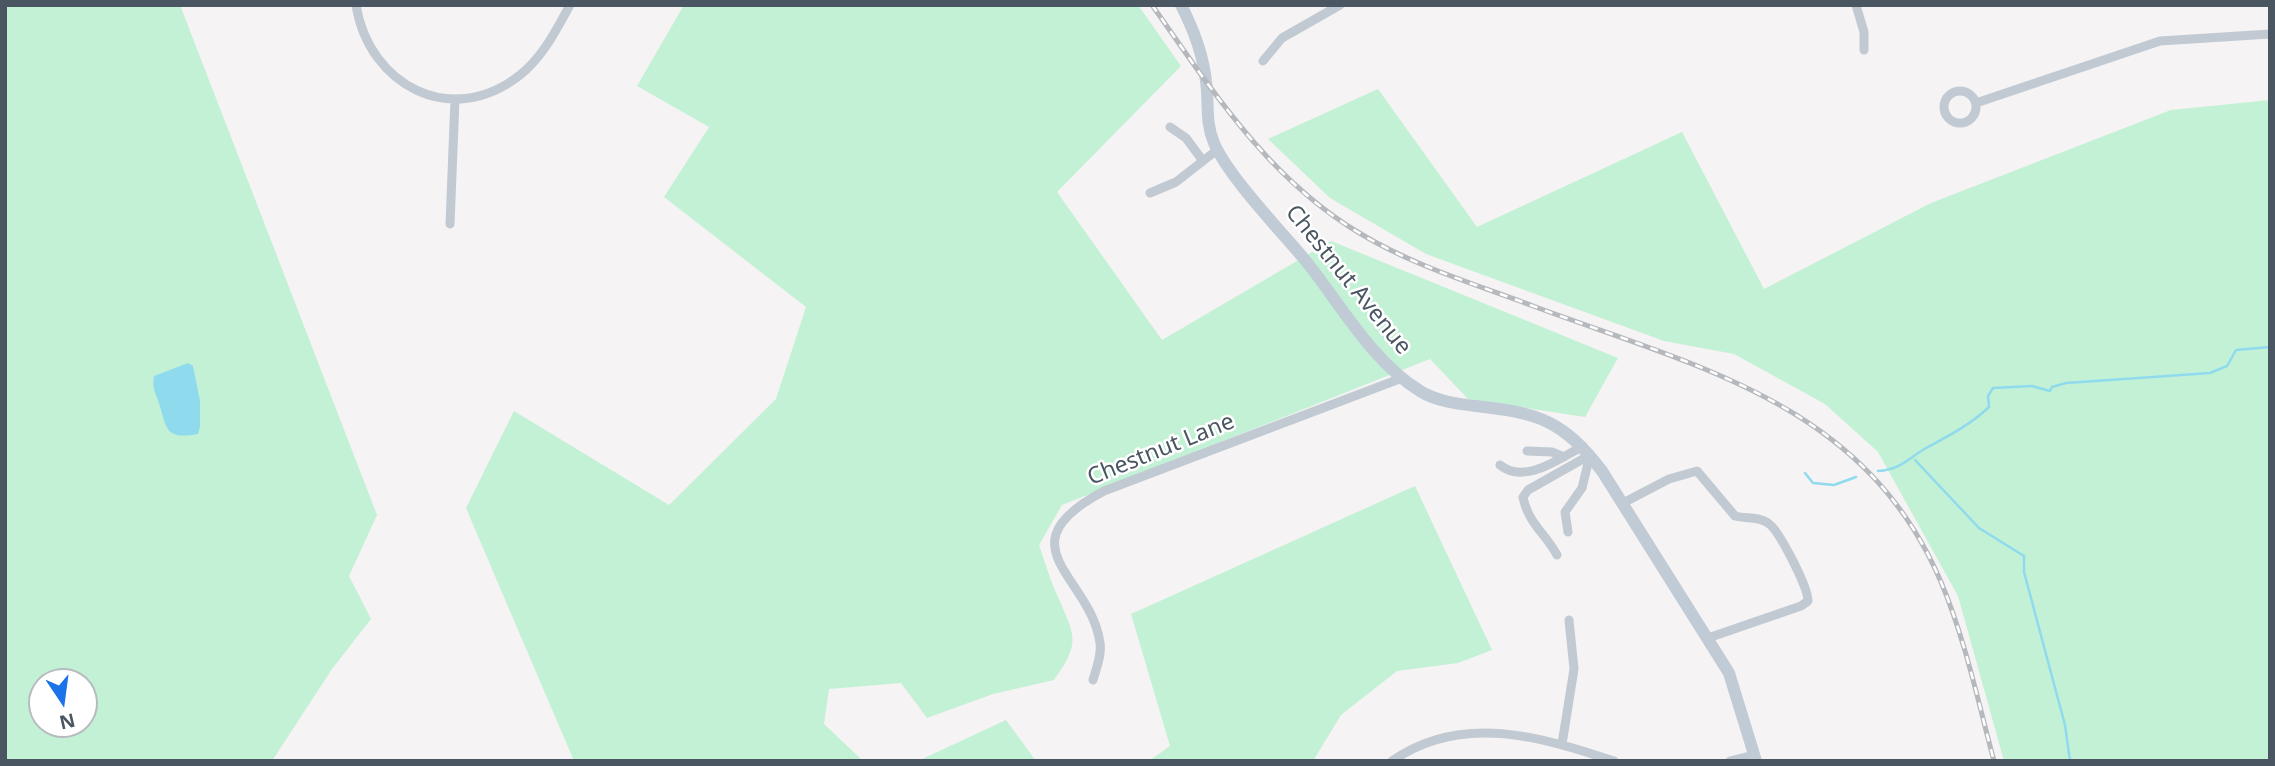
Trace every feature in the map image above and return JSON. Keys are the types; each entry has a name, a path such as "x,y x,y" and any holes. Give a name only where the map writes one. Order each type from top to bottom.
{"street":[{"path":"356,5 365,42 384,69 418,92 455,99 487,92 519,76 536,60 569,5"},
{"name":"Chestnut Avenue","path":"1181,5 1204,72 1206,114 1217,150 1378,354 1402,378 1437,399 1540,418 1566,431 1587,451 1708,638 1737,692 1755,758"},
{"path":"1263,61 1282,37 1340,5"},
{"path":"1856,5 1864,32 1864,50"},
{"path":"1976,103 2160,41 2270,34"},
{"path":"450,224 455,99"},
{"path":"1170,127 1186,138 1203,161"},
{"path":"1150,193 1176,182 1217,150"},
{"name":"Chestnut Lane","path":"1093,680 1100,642 1091,615 1059,560 1057,532 1062,518 1086,501 1115,487 1402,378"},
{"path":"1527,451 1540,450 1564,457"},
{"path":"1500,465 1517,475 1587,451"},
{"path":"1569,532 1565,512 1582,488 1587,451"},
{"path":"1557,555 1542,532 1528,518 1523,498 1528,490 1587,451"},
{"path":"1623,503 1669,479 1697,471 1735,516 1760,519 1775,529 1806,589 1808,601 1801,606 1708,638"},
{"path":"1562,744 1574,669 1569,620"},
{"path":"1392,761 1435,740 1476,732 1511,733 1562,744 1614,761"},
{"path":"1730,761 1755,758"}],"green space":[{"path":"5,5 180,5 377,515 349,576 371,619 332,669 272,761 5,761"},
{"path":"684,5 1138,5 1181,66 1057,192 1162,340 1331,241 1618,358 1585,417 1468,399 1430,359 1062,505 1039,545 1072,639 1072,648 1054,680 993,694 927,718 901,683 829,689 824,724 863,761 574,761 466,508 514,411 669,505 776,399 806,307 664,197 709,127 637,86"},
{"path":"1378,89 1477,227 1682,132 1764,289 1931,203 2171,110 2270,100 2270,761 2004,761 1958,596 1878,452 1825,404 1734,354 1664,341 1426,254 1330,198 1268,139"},
{"path":"1415,486 1492,650 1458,663 1397,671 1341,715 1313,761 1149,761 1170,746 1131,614"},
{"path":"1006,720 1036,761 918,761"}],"water":[{"path":"188,363 193,366 200,401 200,427 198,434 173,434 166,426 153,380 154,376"}],"waterway":[{"path":"1878,471 1900,465 1975,419 1989,407 1988,396 1993,388 2032,386 2050,391 2052,387 2066,383 2210,373 2227,366 2236,350 2270,347"},
{"path":"1915,460 1979,528 2024,556 2024,572 2065,725 2070,761"},
{"path":"1805,473 1813,483 1834,485 1856,477"}],"railway":[{"path":"1152,5 1220,101 1270,160 1328,212 1361,234 1402,256 1445,274 1714,373 1770,400 1822,432 1868,472 1908,521 1941,582 1964,648 1994,761"}]}
